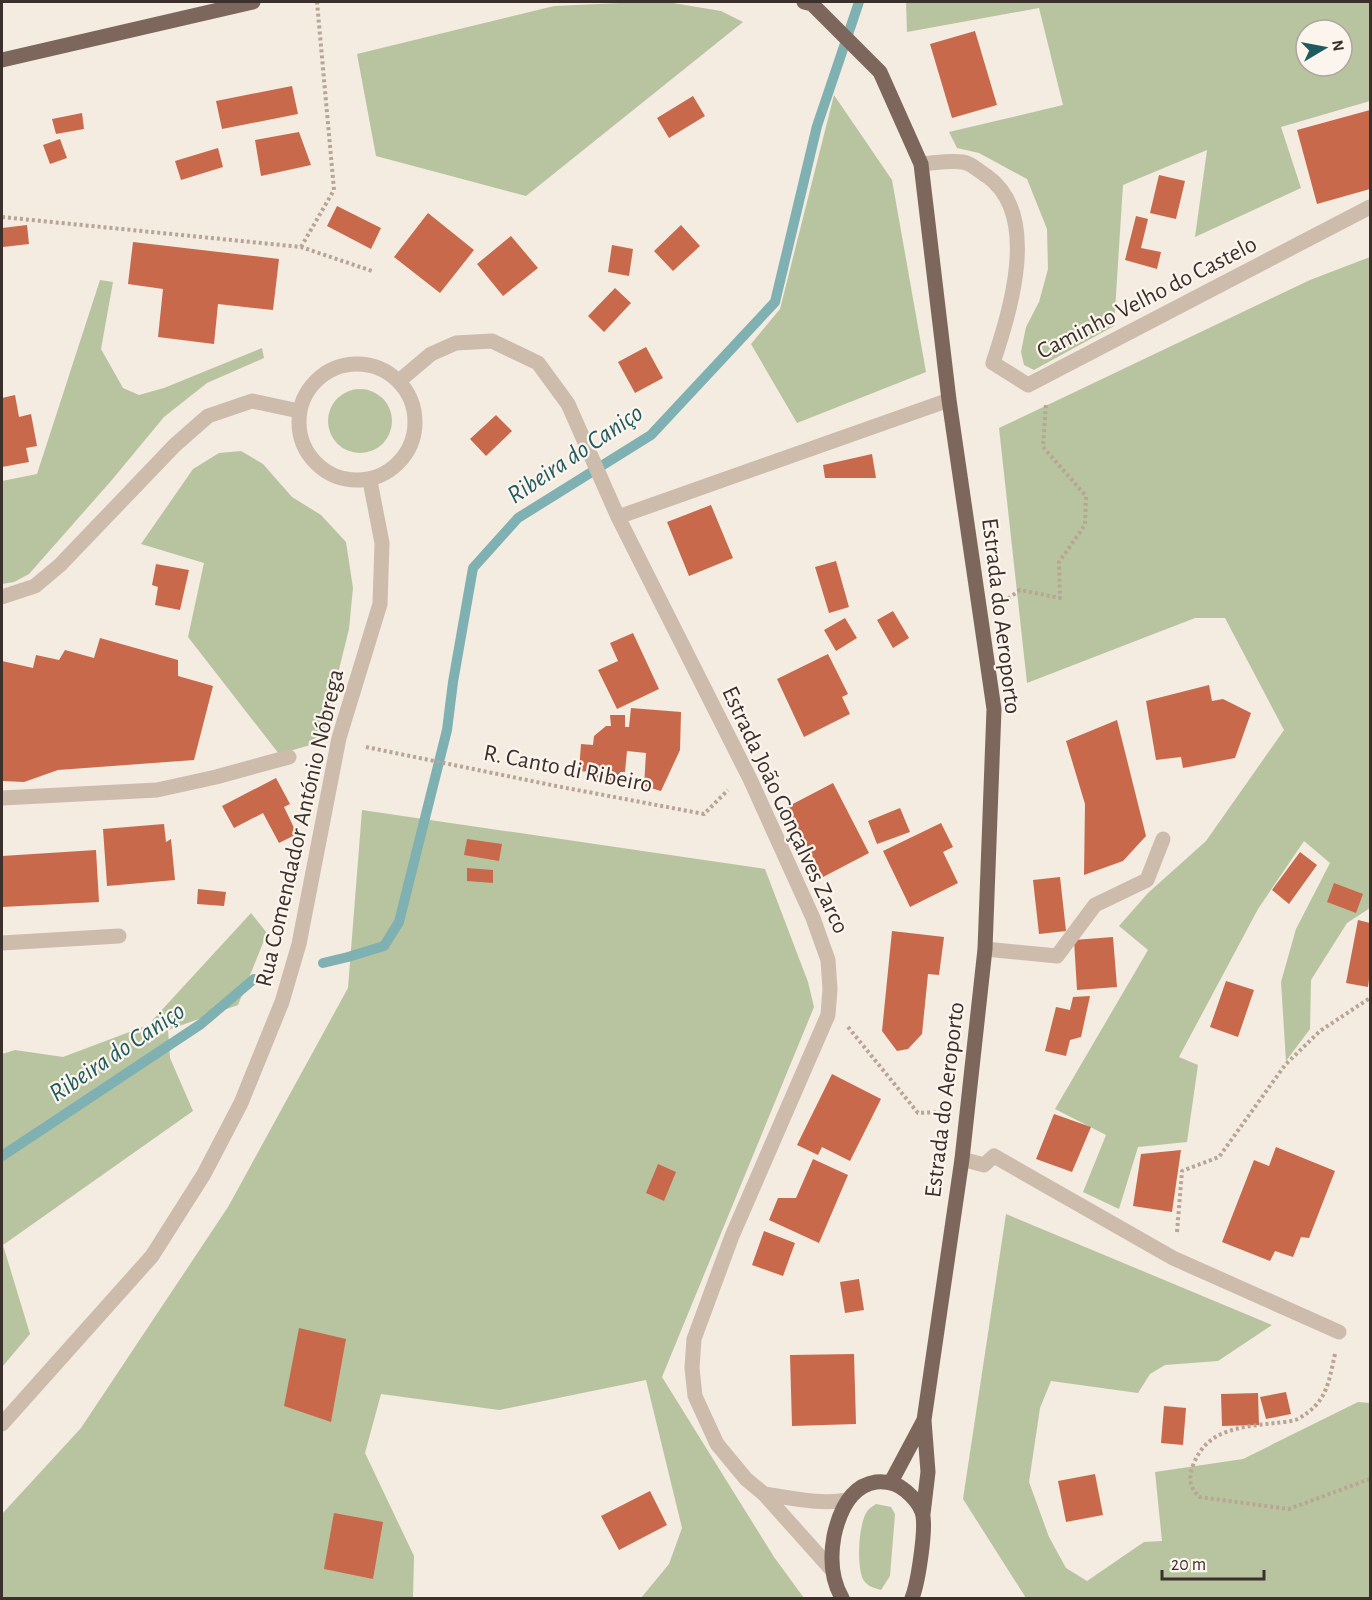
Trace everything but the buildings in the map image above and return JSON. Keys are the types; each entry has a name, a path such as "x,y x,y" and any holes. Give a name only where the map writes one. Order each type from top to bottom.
{"main road":[{"path":"2,60 253,2"},
{"name":"Estrada do Aeroporto","path":"808,3 880,72 921,164 949,400 994,709 985,949 962,1159 924,1420 928,1472 920,1565 913,1597"},
{"name":"Estrada do Aeroporto","path":"891,1482 924,1420"},
{"path":"842,1599 832,1570 831,1550 841,1511 848,1500 859,1489 870,1483 891,1482 903,1488 917,1501 923,1514"}],"street":[{"name":"Caminho Velho do Castelo","path":"921,164 966,162 995,182 1013,209 1018,251 1009,314 993,363 1028,385 1371,207"},
{"name":"Estrada João Gonçalves Zarco","path":"399,381 431,354 456,343 492,341 538,363 568,404 618,517 750,779 813,918 828,960 830,989 828,1015 732,1236 694,1339 692,1368 694,1396 717,1444 746,1479 764,1494 832,1570"},
{"path":"359,364 380,369 399,381 411,402 415,427 408,451 392,470 370,481 349,480 328,472 312,458 301,439 299,411 304,396 318,378 337,367 359,364"},
{"path":"618,517 949,400"},
{"path":"2,597 35,586 60,565 174,445 208,416 252,401 299,411"},
{"name":"Rua Comendador António Nóbrega","path":"2,1424 152,1256 204,1174 241,1103 282,1002 299,944 339,738 380,604 382,543 370,481"},
{"path":"2,798 157,790 290,757"},
{"path":"985,949 1057,956 1095,905 1147,880 1163,839"},
{"path":"2,943 119,936"},
{"path":"962,1159 984,1165 994,1156 1173,1258 1339,1332"},
{"path":"764,1494 819,1503 848,1500"}],"path":[{"path":"301,247 334,189 317,2"},
{"path":"2,217 301,247 372,271"},
{"path":"1020,590 1060,598 1059,562 1085,525 1086,496 1043,447 1047,375"},
{"name":"R. Canto di Ribeiro","path":"366,747 704,814 732,787 750,779"},
{"path":"1173,1258 1176,1249 1182,1171 1219,1157 1285,1065 1320,1031 1371,998"},
{"path":"828,1015 844,1021 918,1113"},
{"path":"1339,1332 1326,1392 1314,1407 1295,1420 1231,1429 1212,1439 1197,1456 1189,1475 1193,1490 1199,1497 1289,1509 1371,1479"}],"green space":[{"path":"667,2 721,11 743,22 526,196 376,156 357,54 554,6"},
{"path":"906,2 1370,2 1370,101 1281,127 1301,188 1195,237 1207,150 1123,185 1114,326 1034,370 1024,365 1021,352 1026,327 1039,302 1048,269 1047,229 1027,179 979,153 957,148 949,132 1063,105 1039,8 907,32"},
{"path":"834,95 892,180 926,372 797,423 751,344 780,309"},
{"path":"1370,257 1370,908 1347,923 1311,980 1310,1029 1286,1061 1281,982 1296,929 1330,863 1304,841 1258,909 1179,1057 1198,1065 1187,1142 1138,1147 1119,1209 1083,1192 1106,1135 1055,1109 1148,950 1119,926 1148,893 1206,841 1284,730 1225,618 1195,618 1027,683 999,428 1310,280"},
{"path":"100,280 113,282 101,349 123,388 139,395 164,388 262,348 264,358 207,383 164,417 29,574 14,582 2,584 2,481 37,474"},
{"path":"354,389 366,389 383,398 390,409 392,421 390,433 383,444 366,453 354,453 342,448 333,439 328,427 328,415 333,403 342,394"},
{"path":"241,451 263,464 292,497 321,515 346,542 353,588 349,629 321,742 279,754 188,637 204,563 141,544 193,469 219,453"},
{"path":"362,810 765,869 808,982 814,1007 662,1377 774,1557 804,1598 641,1598 669,1564 682,1528 646,1380 499,1410 381,1394 365,1453 414,1556 413,1598 2,1598 2,1514 81,1428 228,1207 348,988"},
{"path":"251,913 267,933 238,1005 168,1030 170,1058 193,1111 3,1245 30,1334 2,1367 2,1054 15,1050 63,1057 148,1025"},
{"path":"1006,1214 1272,1325 1218,1361 1165,1365 1150,1374 1138,1393 1051,1381 1040,1408 1029,1482 1049,1537 1066,1568 1087,1581 1144,1542 1162,1541 1155,1472 1243,1459 1358,1402 1370,1403 1370,1598 1026,1598 963,1499"},
{"path":"876,1504 891,1507 895,1514 890,1576 881,1590 864,1581 859,1556 862,1524 868,1510"}],"waterway":[{"name":"Ribeira do Caniço","path":"323,963 384,946 399,922 447,730 473,568 518,518 651,435 775,302 817,126 859,2"},
{"name":"Ribeira do Caniço","path":"2,1156 201,1024 254,979"}]}
